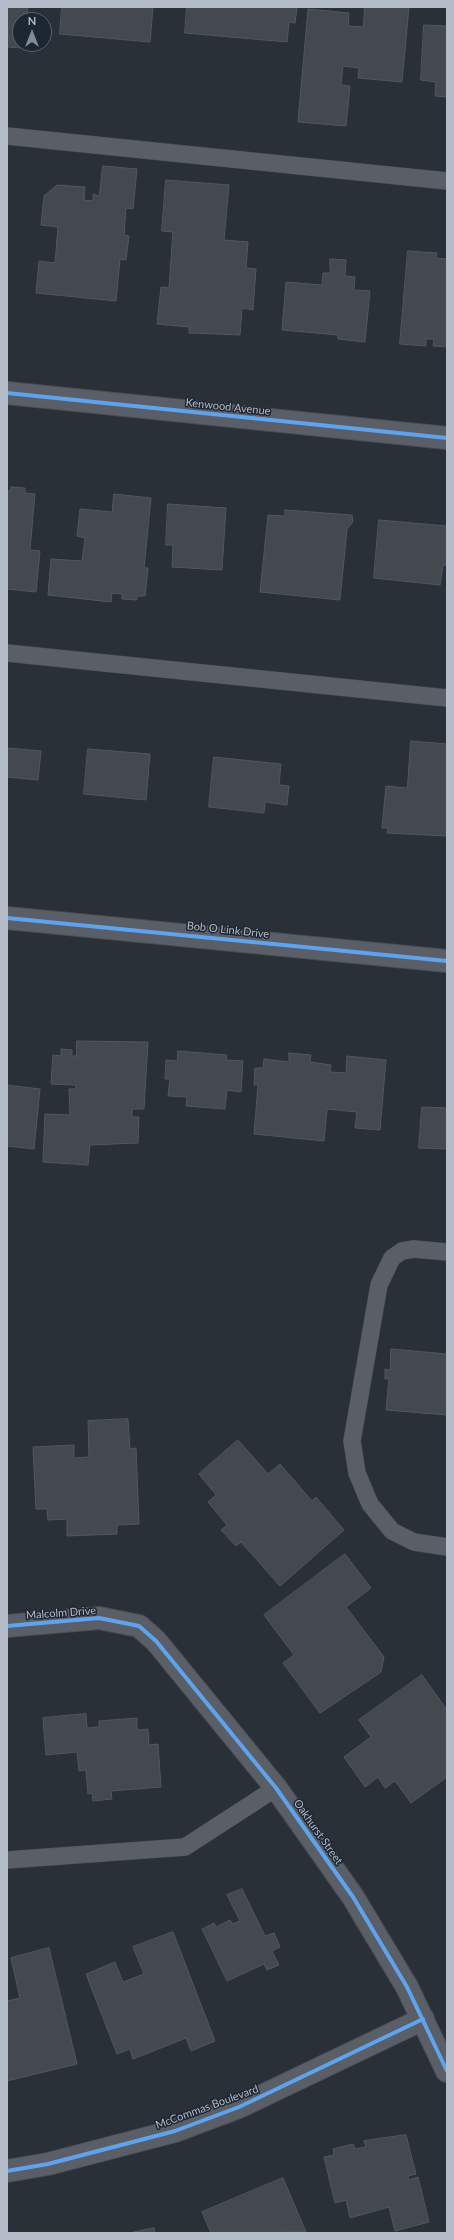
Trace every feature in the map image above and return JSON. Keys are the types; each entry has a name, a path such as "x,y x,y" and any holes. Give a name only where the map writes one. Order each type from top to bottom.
{"street":[{"name":"Kenwood Avenue","path":"7,393 447,438"},
{"name":"Bob O Link Drive","path":"7,918 447,961"},
{"name":"Malcolm Drive","path":"7,1626 99,1618 139,1626"},
{"name":"Oakhurst Street","path":"139,1626 156,1641 276,1788 353,1897 406,1987 423,2019 447,2071"},
{"name":"McCommas Boulevard","path":"7,2171 48,2164 182,2129 239,2107 423,2019"}],"lane":[{"path":"7,136 447,182"},
{"path":"7,653 447,698"},
{"path":"447,1252 414,1249 402,1251 392,1258 380,1285 352,1441 356,1473 370,1504 392,1532 414,1542 447,1547"},
{"path":"7,1860 185,1847 276,1788"}],"building":[{"path":"7,7 28,7 27,12 12,12 12,47 7,47"},
{"path":"62,7 153,7 150,42 60,34"},
{"path":"187,7 297,7 295,23 289,22 287,42 185,33"},
{"path":"365,7 409,7 402,82 358,78 359,68 343,66 341,85 350,86 346,126 298,122 308,9 349,13 348,26 363,27"},
{"path":"424,25 447,26 447,97 435,96 436,82 421,80"},
{"path":"103,166 137,169 133,209 126,208 124,235 129,236 126,260 120,259 116,301 36,293 39,261 55,263 58,227 41,225 44,196 57,185 85,187 84,200 93,201 93,194 99,196"},
{"path":"166,180 229,185 224,240 248,242 246,268 256,269 253,310 242,308 240,335 189,333 189,327 157,324 161,287 169,288 173,232 162,231"},
{"path":"408,251 437,253 436,258 447,259 447,347 433,346 434,339 426,339 426,346 400,344"},
{"path":"330,259 346,260 345,276 355,277 354,290 370,291 365,342 338,339 338,335 282,330 286,282 322,285 323,273 330,273"},
{"path":"11,487 25,488 25,493 35,494 30,550 40,551 36,592 7,589 7,491 10,491"},
{"path":"114,494 151,498 144,568 148,568 145,596 137,596 137,600 122,599 122,594 112,593 111,602 48,595 51,559 82,561 85,538 77,536 80,509 112,512"},
{"path":"168,504 226,508 222,570 172,567 173,545 166,545"},
{"path":"285,510 352,515 353,522 347,529 340,600 260,592 268,515 285,516"},
{"path":"379,520 447,526 447,566 443,565 440,585 374,578"},
{"path":"411,741 447,744 447,836 387,833 388,828 382,828 386,786 407,788"},
{"path":"7,748 41,751 38,780 7,777"},
{"path":"88,749 150,754 146,800 84,794"},
{"path":"214,757 281,764 279,785 289,786 287,805 265,802 264,813 209,807"},
{"path":"77,1041 148,1042 144,1109 132,1109 132,1117 139,1117 138,1143 90,1145 88,1165 43,1162 45,1114 70,1115 69,1089 76,1089 76,1085 51,1084 53,1055 61,1056 61,1049 72,1050 72,1056 76,1056"},
{"path":"178,1051 227,1055 226,1060 243,1061 241,1092 227,1090 225,1109 186,1106 187,1097 168,1096 170,1079 165,1079 166,1060 177,1061"},
{"path":"289,1053 311,1055 310,1062 331,1065 330,1072 346,1073 347,1056 386,1060 380,1130 355,1128 357,1112 327,1109 324,1141 254,1134 258,1085 254,1085 255,1068 263,1068 264,1059 289,1062"},
{"path":"7,1085 40,1089 34,1149 7,1146"},
{"path":"422,1107 447,1108 447,1149 419,1148"},
{"path":"391,1349 447,1354 447,1415 386,1410 389,1379 385,1379 385,1369 390,1370"},
{"path":"128,1419 130,1449 136,1448 139,1524 117,1525 117,1534 67,1536 67,1519 48,1520 47,1509 36,1509 33,1447 74,1445 74,1458 89,1457 88,1421"},
{"path":"238,1440 268,1474 280,1464 312,1501 316,1497 344,1530 280,1586 241,1542 236,1546 221,1530 227,1525 208,1502 216,1495 199,1474"},
{"path":"345,1554 371,1588 346,1607 384,1657 381,1672 320,1713 283,1663 294,1655 264,1615"},
{"path":"422,1675 447,1710 447,1777 411,1803 395,1781 385,1788 378,1777 365,1787 344,1757 371,1737 359,1720"},
{"path":"86,1714 87,1728 99,1727 99,1721 137,1718 137,1730 148,1729 149,1745 158,1744 161,1787 111,1791 112,1799 93,1801 92,1793 88,1794 86,1770 79,1771 77,1752 46,1755 43,1718"},
{"path":"242,1889 265,1936 274,1933 280,1947 272,1951 279,1965 267,1970 264,1964 227,1981 202,1929 214,1923 216,1927 230,1920 232,1924 240,1921 227,1895"},
{"path":"173,1932 215,2041 191,2051 186,2038 133,2059 130,2049 117,2054 86,1974 115,1962 123,1982 144,1974 133,1947"},
{"path":"49,1948 77,2064 7,2081 7,2001 20,1998 11,1958"},
{"path":"406,2135 416,2174 408,2176 409,2180 418,2177 429,2222 395,2231 389,2207 350,2218 346,2200 335,2203 324,2157 334,2155 333,2149 353,2144 355,2149 366,2147 364,2141"},
{"path":"283,2178 306,2232 211,2233 202,2212"},
{"path":"154,2228 155,2233 130,2233"}],"cycle path":[{"path":"7,393 447,438"},
{"path":"7,918 447,961"},
{"path":"7,1626 99,1618 139,1626 156,1641 276,1788 353,1897 407,1987 447,2071"},
{"path":"7,2171 48,2164 175,2131 239,2107 423,2019"}]}
